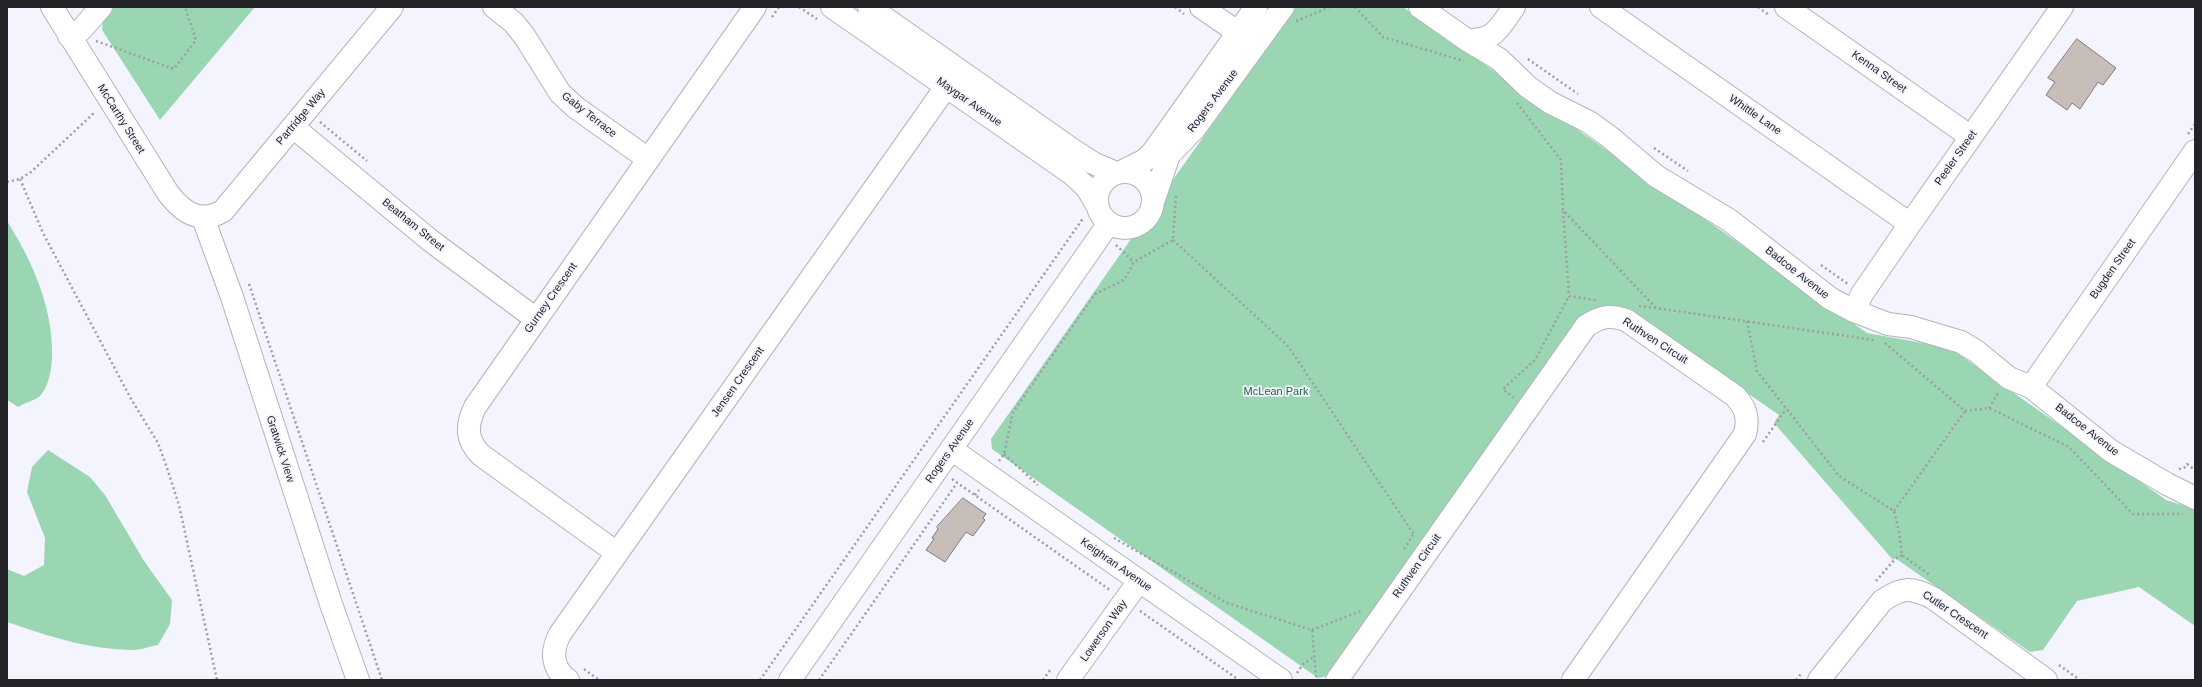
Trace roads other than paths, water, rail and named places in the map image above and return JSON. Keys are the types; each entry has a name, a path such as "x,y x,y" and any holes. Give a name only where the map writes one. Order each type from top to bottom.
{"street":[{"name":"McCarthy Street","path":"52,7 80,38 109,100 175,202 186,211 203,218"},
{"path":"80,38 81,30 101,7"},
{"name":"Partridge Way","path":"203,218 213,217 223,211 306,128 392,7"},
{"name":"Gaby Terrace","path":"494,7 514,23 525,37 560,93 575,107 648,159"},
{"name":"Gurney Crescent","path":"617,553 481,455 470,442 469,423 474,407 755,7"},
{"name":"Maygar Avenue","path":"832,7 1093,163 1118,172"},
{"name":"Maygar Avenue","path":"869,7 952,78 1072,174 1087,188 1097,205"},
{"name":"Rogers Avenue","path":"790,680 1109,223 1126,228 1138,224 1148,216 1169,154 1195,128 1246,39 1256,7"},
{"name":"Rogers Avenue","path":"1097,205 1099,189 1109,176 1146,160 1246,39 1283,7"},
{"name":"Badcoe Avenue","path":"1420,7 1467,40 1499,58 1528,87 1551,103 1589,122 1611,138 1656,176 1729,220 1830,299 1858,303 1888,324 1911,328 1961,342 1976,351 2008,378 2032,387 2111,451 2190,496"},
{"path":"1467,40 1482,40 1492,36 1514,7"},
{"name":"Whittle Lane","path":"1601,7 1910,224"},
{"name":"Kenna Street","path":"1786,7 1971,137"},
{"name":"Peeler Street","path":"1858,303 1910,224 2062,7"},
{"path":"1194,11 1246,39"},
{"name":"Jensen Crescent","path":"568,680 558,670 554,659 556,641 952,78"},
{"name":"Beatham Street","path":"306,128 431,241 536,319"},
{"name":"Bugden Street","path":"2032,387 2195,151"},
{"path":"1118,172 1131,172 1140,175 1150,186 1154,200"},
{"path":"1097,205 1100,212 1109,223"},
{"name":"Gratwick View","path":"203,218 232,297 319,566 358,680"},
{"name":"Ruthven Circuit","path":"1337,680 1586,326 1598,318 1611,316 1626,320 1735,396 1743,404 1747,415 1745,434 1574,680"},
{"name":"Keighran Avenue","path":"951,449 1139,581 1288,677"},
{"name":"Lowerson Way","path":"1068,680 1139,581"},
{"name":"Cutler Crescent","path":"1819,680 1882,601 1893,593 1904,590 1918,590 1933,598 2046,680"}],"park label":[{"name":"McLean Park","path":"1276,392"}]}
